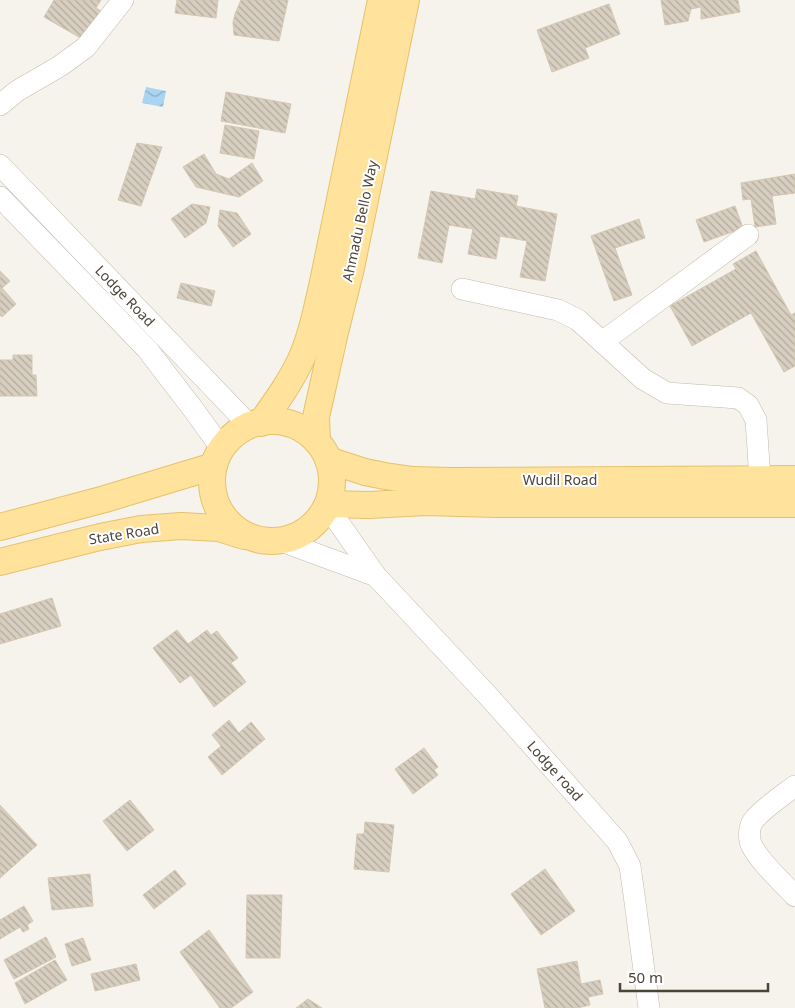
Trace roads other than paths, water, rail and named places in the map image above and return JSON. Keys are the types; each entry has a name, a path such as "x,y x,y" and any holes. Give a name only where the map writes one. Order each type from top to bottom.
{"main road":[{"name":"Ahmadu Bello Way","path":"256,424 276,403 302,357 313,325 381,0"},
{"name":"Ahmadu Bello Way","path":"323,451 316,417 351,268 406,0"},
{"path":"281,422 301,428 323,451 332,481 327,506 314,524 299,535 281,541 250,538 235,529 223,516 215,501 212,483 218,457 234,435 256,424 281,422"},
{"name":"Wudil Road","path":"323,451 365,472 413,480 795,479"},
{"path":"0,527 105,499 218,457"},
{"name":"Wudil Road","path":"327,506 426,502 496,504 795,504"},
{"name":"State Road","path":"0,562 100,537 141,529 181,526 219,528 250,538"}],"street":[{"path":"0,105 17,91 60,66 86,47 123,0"},
{"name":"Lodge Road","path":"0,165 205,380 256,424"},
{"name":"Lodge Road","path":"0,196 147,349 193,409 218,457"},
{"path":"602,342 748,235"},
{"path":"462,289 558,310 578,320 643,379 667,393 738,398 748,406 756,420 760,479"},
{"name":"Lodge road","path":"327,506 376,576 490,698 617,841 630,866 648,1008"},
{"path":"281,541 376,576"},
{"path":"792,795 758,815 752,823 749,834 751,845 758,856 795,896"}],"water":[{"path":"146,87 166,91 163,107 142,103"}]}
